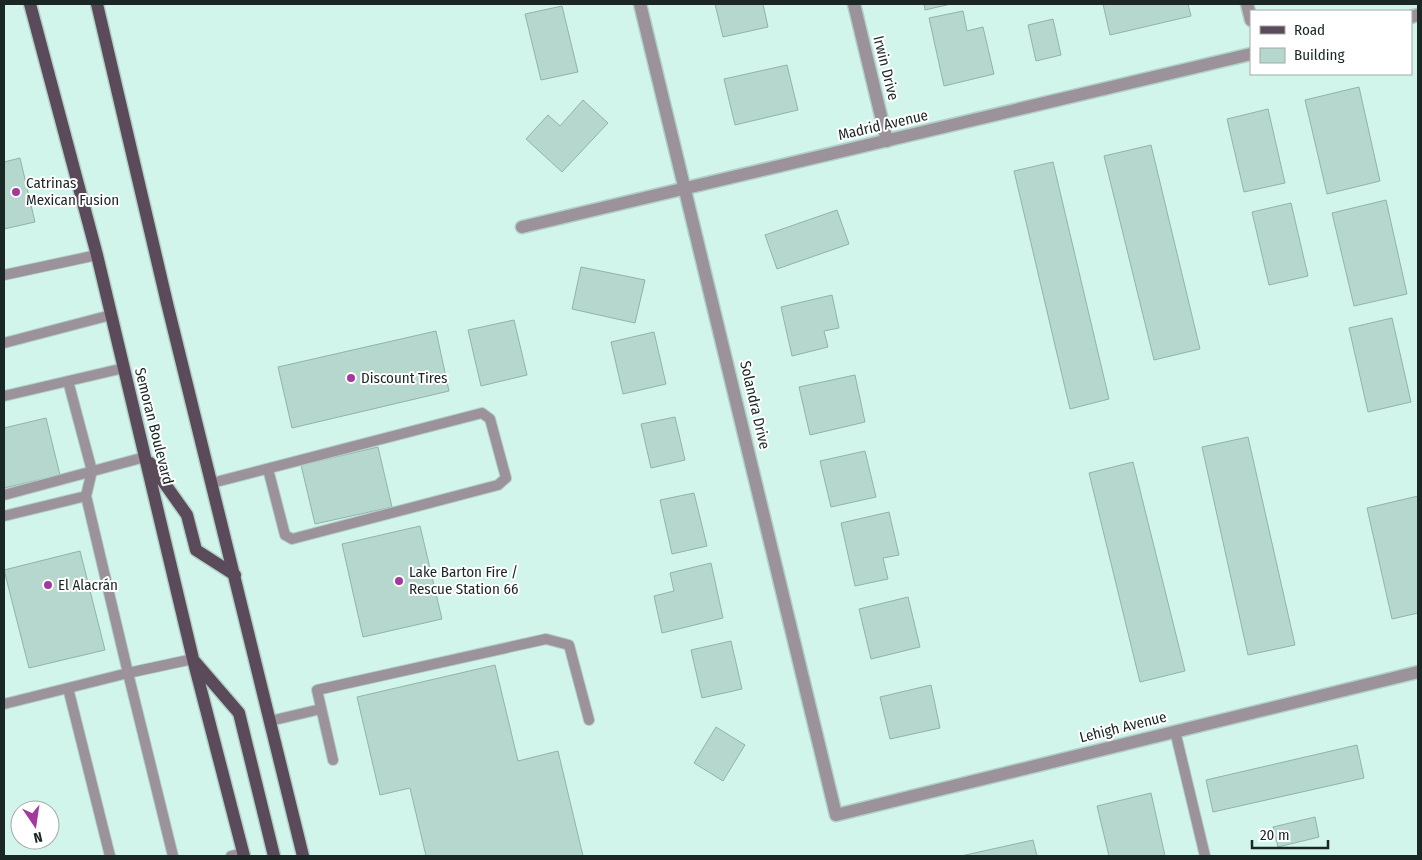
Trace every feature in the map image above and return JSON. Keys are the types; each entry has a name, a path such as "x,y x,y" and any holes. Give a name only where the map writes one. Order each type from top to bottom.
{"main road":[{"name":"Semoran Boulevard","path":"30,4 97,254 239,855"},
{"path":"97,4 167,303 304,856"},
{"path":"145,457 187,515 196,550 235,575"},
{"path":"193,659 239,713 274,856"}],"street":[{"name":"Solandra Drive","path":"640,4 836,815"},
{"name":"Irwin Drive","path":"854,4 887,141"},
{"name":"Madrid Avenue","path":"522,227 1250,54"},
{"name":"Lehigh Avenue","path":"836,815 1418,672"}],"lane":[{"path":"4,275 97,254"},
{"path":"4,342 111,315"},
{"path":"4,396 124,368"},
{"path":"68,381 92,470 86,496 173,856"},
{"path":"212,483 268,468 482,413 490,419 506,478 498,485 292,539 285,535 268,468"},
{"path":"4,494 145,457"},
{"path":"4,516 86,496"},
{"path":"334,760 317,690 546,638 569,645 589,720"},
{"path":"4,704 193,659"},
{"path":"68,688 110,856"},
{"path":"270,721 321,709"},
{"path":"1175,731 1205,856"}],"building":[{"path":"715,4 763,4 768,27 723,37"},
{"path":"924,4 951,4 925,10"},
{"path":"1103,4 1188,4 1191,16 1110,35"},
{"path":"562,6 578,72 541,80 525,14"},
{"path":"963,11 967,31 983,27 994,74 944,86 929,18"},
{"path":"1053,19 1061,55 1036,61 1028,25"},
{"path":"787,65 798,110 735,125 724,79"},
{"path":"1359,87 1380,181 1327,194 1305,100"},
{"path":"583,100 608,123 562,172 526,139 548,115 560,126"},
{"path":"1268,109 1285,183 1244,192 1227,119"},
{"path":"1151,145 1200,349 1154,360 1104,156"},
{"name":"Catrinas Mexican Fusion","path":"20,158 35,222 4,229 4,162"},
{"path":"1053,162 1109,399 1070,409 1014,171"},
{"path":"1386,200 1407,294 1354,306 1332,213"},
{"path":"1291,203 1308,276 1269,285 1252,212"},
{"path":"837,210 849,244 777,269 765,235"},
{"path":"581,267 645,280 635,323 572,309"},
{"path":"832,295 839,328 824,331 828,347 792,356 781,307"},
{"path":"1392,318 1411,402 1368,412 1349,328"},
{"path":"514,320 527,375 481,386 468,330"},
{"path":"436,331 449,391 292,428 278,367"},
{"path":"654,332 666,384 623,394 611,342"},
{"path":"855,375 865,422 810,435 799,387"},
{"path":"675,417 685,460 651,468 641,424"},
{"path":"46,418 60,475 4,488 4,428"},
{"path":"1248,437 1295,645 1248,655 1202,447"},
{"path":"378,447 392,507 315,524 301,465"},
{"path":"865,451 876,497 831,507 820,461"},
{"path":"1133,462 1185,671 1140,682 1089,473"},
{"path":"694,493 707,546 672,554 660,500"},
{"path":"1418,496 1418,613 1392,619 1367,508"},
{"path":"889,512 899,555 883,558 888,579 855,586 841,523"},
{"path":"420,526 442,619 363,637 342,544"},
{"path":"80,551 105,650 29,668 4,570"},
{"path":"711,563 723,618 662,633 654,596 674,591 670,573"},
{"path":"908,597 920,647 871,659 859,609"},
{"path":"731,641 742,689 702,698 691,650"},
{"path":"495,665 518,761 558,751 583,856 426,856 410,788 380,795 357,697"},
{"path":"931,685 940,728 890,739 880,697"},
{"path":"716,727 745,745 723,781 694,763"},
{"path":"1357,745 1364,778 1213,812 1206,780"},
{"path":"1151,793 1165,856 1109,856 1097,806"},
{"path":"1315,817 1319,837 1278,847 1273,827"},
{"path":"1033,840 1037,856 961,856"}],"place":[{"name":"Catrinas Mexican Fusion","path":"16,192"},
{"name":"Discount Tires","path":"351,378"},
{"name":"Lake Barton Fire / Rescue Station 66","path":"399,581"},
{"name":"El Alacrán","path":"48,585"}]}
